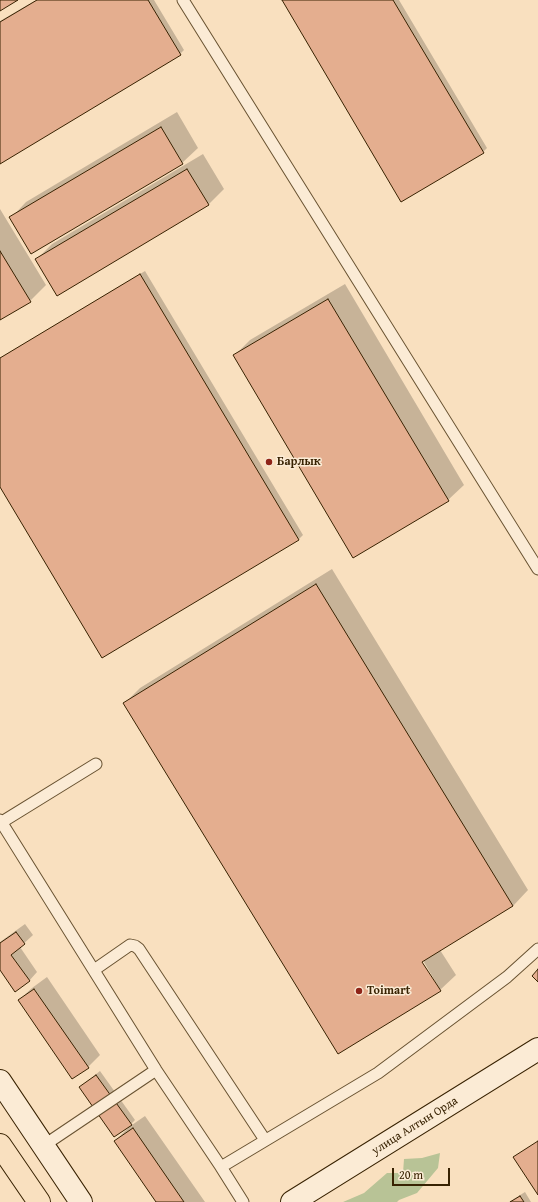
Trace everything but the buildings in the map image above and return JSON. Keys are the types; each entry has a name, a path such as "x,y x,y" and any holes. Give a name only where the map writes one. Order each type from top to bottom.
{"highway":[{"path":"0,1145 39,1202"}],"main road":[{"name":"улица Алтын Орда","path":"292,1202 538,1049"},
{"path":"0,1081 81,1202"}],"lane":[{"path":"184,0 538,569"},
{"path":"96,764 1,821 156,1070 243,1202"},
{"path":"94,970 130,946 139,948 265,1140"},
{"path":"221,1167 378,1073 507,977 538,949"},
{"path":"43,1146 156,1070"}],"green space":[{"path":"440,1153 438,1168 417,1193 397,1202 343,1202 364,1193 387,1173 403,1173 404,1159 422,1158"}],"place":[{"name":"Барлык","path":"269,462"},
{"name":"Toimart","path":"359,991"}]}
